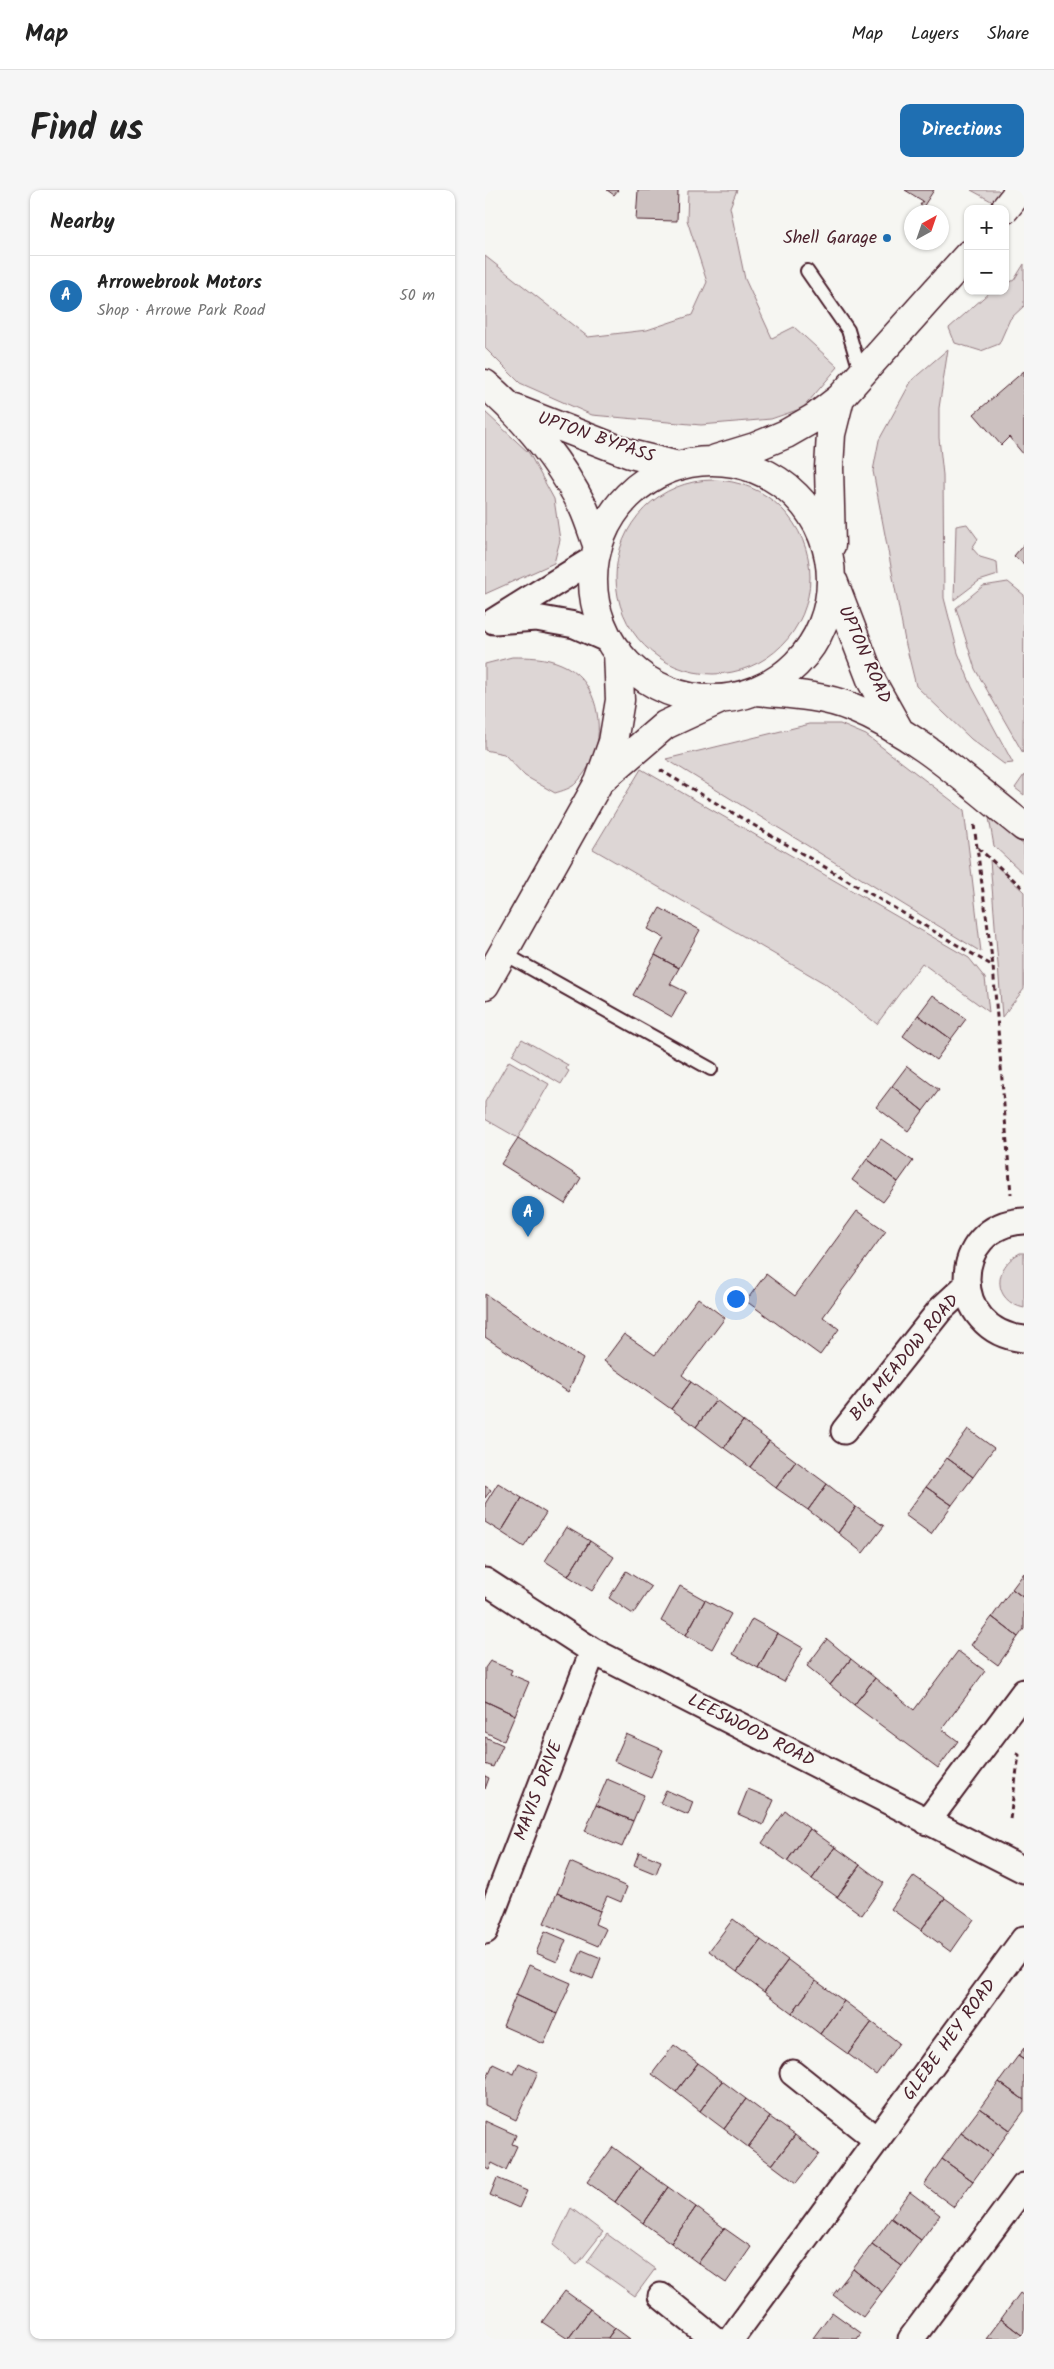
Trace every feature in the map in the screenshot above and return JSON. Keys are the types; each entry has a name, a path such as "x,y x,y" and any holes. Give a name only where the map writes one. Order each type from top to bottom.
{"main road":[{"path":"1008,205 1020,190"},
{"path":"485,985 599,782 613,742 620,700 613,646 598,614 593,587 596,553 609,519 628,496 652,477 679,466 710,461 755,447 786,434 814,418 840,398 964,258"},
{"name":"UPTON BYPASS","path":"485,384 513,408 555,461 583,507 596,553"},
{"path":"599,782 665,725 721,699 757,691 788,672 812,646 827,612 832,572 829,468 831,434 840,398"},
{"name":"UPTON BYPASS","path":"513,408 630,454 679,466"},
{"path":"710,461 745,465 777,480 803,503 822,532 832,572"},
{"name":"UPTON ROAD","path":"832,572 851,633 872,682 900,732"},
{"path":"613,646 646,679 682,695 721,699"},
{"name":"UPTON ROAD","path":"757,691 806,695 850,707 900,732 1024,827"}],"street":[{"path":"489,622 531,600 596,553"},
{"path":"489,622 536,618 575,625 613,646"},
{"name":"BIG MEADOW ROAD","path":"1019,1222 999,1227 987,1234 971,1257 966,1286 971,1304 981,1319 995,1331 1011,1338 1024,1339"},
{"name":"BIG MEADOW ROAD","path":"844,1431 940,1310 966,1286"},
{"name":"LEESWOOD ROAD","path":"485,1581 593,1651 1024,1870"},
{"name":"MAVIS DRIVE","path":"485,1931 593,1651"},
{"path":"927,1822 1024,1692"},
{"name":"GLEBE HEY ROAD","path":"731,2339 1024,1939"},
{"path":"793,2073 877,2140"},
{"path":"911,2339 1024,2186"},
{"path":"661,2296 714,2339"}],"lane":[{"path":"807,271 848,330 861,374"},
{"path":"503,953 711,1069"}],"path":[{"path":"631,753 993,966"},
{"path":"973,822 993,966 1019,1222"},
{"path":"978,848 1024,889"},
{"path":"989,1739 1019,1755 1010,1819"}],"shaded area":[{"path":"688,190 737,190 730,207 745,279 772,338 794,327 838,367 803,408 771,419 701,425 592,415 520,383 485,348 485,256 588,337 647,330 692,315 707,282 687,220"},
{"path":"971,190 998,190 1000,192 993,202"},
{"path":"1024,264 1024,306 1010,319 999,344 981,351 955,343 949,328 986,295 1009,295 1009,283 1014,280"},
{"path":"948,349 939,408 939,438 943,475 944,598 958,653 972,687 1013,763 1004,764 971,739 916,686 905,641 873,471 879,440 912,380"},
{"path":"485,412 529,453 554,499 560,540 554,563 485,594"},
{"path":"703,480 723,480 759,491 782,508 794,523 803,540 810,567 810,587 803,614 794,631 782,646 767,658 750,667 723,674 703,674 667,663 651,652 638,639 627,623 620,605 616,587 616,567 627,531 638,515 651,502 667,491 685,484"},
{"path":"967,524 978,539 972,548 980,557 997,562 998,575 979,581 954,600 956,526"},
{"path":"1008,582 1024,595 1023,753 975,669 956,608 983,586"},
{"path":"512,657 543,659 561,664 573,670 589,689 594,700 598,725 595,754 582,776 574,785 567,789 555,793 525,776 504,754 485,750 485,664"},
{"path":"810,724 840,724 866,735 964,810 981,952 666,759"},
{"path":"641,769 969,958 985,978 989,1012 922,963 877,1024 824,983 593,849"},
{"path":"1024,775 1024,795 1015,788"},
{"path":"989,818 1024,845 1024,874 994,846"},
{"path":"990,860 1024,892 1024,989 1002,1017"},
{"path":"522,1039 568,1065 566,1069 569,1071 561,1084 512,1055"},
{"path":"509,1061 549,1084 518,1138 485,1119 485,1102"},
{"path":"1020,1253 1024,1253 1024,1308 1006,1298 1000,1283 1005,1267 1011,1259"},
{"path":"571,2208 603,2232 577,2265 553,2245"},
{"path":"607,2234 655,2269 635,2296 587,2262"}],"building":[{"path":"607,190 618,190 614,195"},
{"path":"638,190 678,190 677,221 636,220"},
{"path":"905,190 934,190 924,205 920,205 923,201"},
{"path":"1024,371 1024,455 1009,437 1001,445 974,414"},
{"path":"1024,544 1024,564 1014,556"},
{"path":"660,908 700,930 679,968 655,955 664,938 648,929"},
{"path":"655,955 679,968 670,984 686,992 672,1017 633,995"},
{"path":"933,995 966,1019 951,1039 918,1015"},
{"path":"918,1015 951,1039 936,1060 903,1036"},
{"path":"907,1066 939,1090 923,1111 892,1086"},
{"path":"892,1086 923,1111 908,1131 876,1107"},
{"path":"518,1138 581,1178 565,1204 501,1164"},
{"path":"881,1139 913,1161 898,1182 867,1159"},
{"path":"867,1159 898,1182 883,1202 852,1180"},
{"path":"857,1211 886,1231 823,1317 839,1329 820,1355 746,1301 766,1274 795,1296"},
{"path":"485,1294 583,1359 568,1392 485,1337"},
{"path":"698,1298 725,1318 682,1375 691,1382 671,1409 604,1361 624,1334 655,1355"},
{"path":"691,1382 716,1400 696,1427 671,1409"},
{"path":"716,1400 743,1421 724,1448 696,1427"},
{"path":"743,1421 769,1441 750,1467 724,1448"},
{"path":"968,1429 994,1448 973,1477 947,1458"},
{"path":"769,1441 796,1461 776,1488 750,1467"},
{"path":"947,1458 973,1477 952,1505 926,1487"},
{"path":"796,1461 827,1484 808,1510 776,1488"},
{"path":"498,1483 522,1498 501,1532 485,1522 485,1504"},
{"path":"827,1484 856,1507 838,1533 808,1510"},
{"path":"485,1486 491,1490 485,1498"},
{"path":"926,1487 952,1505 931,1534 905,1515"},
{"path":"522,1498 546,1513 524,1547 501,1532"},
{"path":"856,1507 884,1526 863,1553 838,1533"},
{"path":"566,1527 590,1541 568,1576 545,1561"},
{"path":"590,1541 614,1557 592,1591 568,1576"},
{"path":"626,1571 651,1587 633,1614 609,1598"},
{"path":"1024,1573 1024,1598 1012,1589"},
{"path":"680,1586 705,1600 686,1635 661,1621"},
{"path":"1012,1589 1024,1598 1024,1629 1018,1637 992,1617"},
{"path":"705,1600 731,1614 712,1649 686,1635"},
{"path":"992,1617 1018,1637 998,1665 971,1645"},
{"path":"752,1619 777,1633 758,1668 733,1654"},
{"path":"777,1633 803,1648 784,1682 758,1668"},
{"path":"827,1639 851,1659 830,1685 807,1666"},
{"path":"958,1651 985,1671 942,1729 958,1741 938,1768 854,1705 875,1678 914,1710"},
{"path":"851,1659 875,1678 854,1705 830,1685"},
{"path":"490,1661 512,1670 510,1674 529,1682 515,1715 485,1701 485,1668"},
{"path":"485,1701 515,1715 504,1741 485,1732"},
{"path":"626,1734 663,1750 651,1777 614,1761"},
{"path":"485,1737 503,1745 493,1767 485,1764"},
{"path":"485,1776 489,1778 485,1789"},
{"path":"607,1779 644,1795 633,1821 596,1805"},
{"path":"748,1789 774,1800 763,1825 738,1814"},
{"path":"666,1790 693,1802 688,1815 660,1803"},
{"path":"596,1805 633,1821 622,1847 585,1831"},
{"path":"785,1811 810,1829 787,1861 762,1843"},
{"path":"810,1829 835,1847 812,1879 787,1861"},
{"path":"835,1847 860,1865 837,1897 812,1879"},
{"path":"639,1852 661,1861 656,1874 634,1865"},
{"path":"570,1862 627,1887 621,1902 607,1896 600,1911 557,1893"},
{"path":"860,1865 884,1883 862,1915 837,1897"},
{"path":"914,1876 945,1898 921,1930 891,1909"},
{"path":"557,1893 600,1911 595,1924 606,1929 598,1946 544,1923"},
{"path":"945,1898 974,1919 951,1952 921,1930"},
{"path":"733,1919 761,1940 737,1972 709,1951"},
{"path":"545,1931 566,1940 557,1962 536,1953"},
{"path":"761,1940 788,1960 764,1992 737,1972"},
{"path":"582,1950 601,1958 593,1979 573,1971"},
{"path":"788,1960 816,1981 792,2013 764,1992"},
{"path":"529,1965 571,1983 557,2014 516,1995"},
{"path":"816,1981 844,2001 820,2034 792,2013"},
{"path":"516,1995 557,2014 544,2044 503,2026"},
{"path":"844,2001 872,2022 848,2054 820,2034"},
{"path":"872,2022 899,2043 876,2075 848,2054"},
{"path":"674,2045 698,2063 676,2092 652,2074"},
{"path":"1024,2048 1024,2060 1018,2056"},
{"path":"1018,2056 1024,2060 1024,2100 999,2082"},
{"path":"519,2063 538,2072 516,2120 485,2105 485,2082 493,2064 514,2074"},
{"path":"698,2063 722,2081 700,2111 676,2092"},
{"path":"722,2081 746,2099 724,2129 700,2111"},
{"path":"999,2082 1024,2100 1024,2111 1010,2130 980,2108"},
{"path":"746,2099 770,2117 748,2147 724,2129"},
{"path":"980,2108 1010,2130 992,2155 961,2133"},
{"path":"770,2117 795,2135 772,2165 748,2147"},
{"path":"485,2121 516,2135 512,2144 517,2146 506,2170 492,2163 489,2170 485,2168"},
{"path":"961,2133 992,2155 973,2181 942,2159"},
{"path":"795,2135 819,2154 796,2183 772,2165"},
{"path":"613,2147 640,2167 615,2202 587,2182"},
{"path":"942,2159 973,2181 954,2207 924,2185"},
{"path":"640,2167 668,2187 643,2223 615,2202"},
{"path":"497,2178 527,2191 519,2208 490,2195"},
{"path":"668,2187 696,2207 671,2243 643,2223"},
{"path":"910,2192 940,2215 921,2240 891,2218"},
{"path":"696,2207 724,2228 698,2263 671,2243"},
{"path":"891,2218 921,2240 902,2266 872,2244"},
{"path":"724,2228 751,2247 726,2283 698,2263"},
{"path":"872,2244 902,2266 882,2292 853,2269"},
{"path":"853,2269 882,2292 863,2317 833,2295"},
{"path":"565,2291 590,2309 568,2339 542,2322"},
{"path":"1020,2293 1024,2296 1024,2337 1001,2319"},
{"path":"590,2309 615,2328 607,2339 568,2339"},
{"path":"832,2312 861,2333 857,2339 813,2338"},
{"path":"1001,2319 1024,2337 1024,2339 986,2339"},
{"path":"615,2328 630,2339 607,2339"}],"place":[{"name":"Shell Garage","path":"887,238"},
{"name":"Arrowebrook Motors","path":"528,1237"}]}
